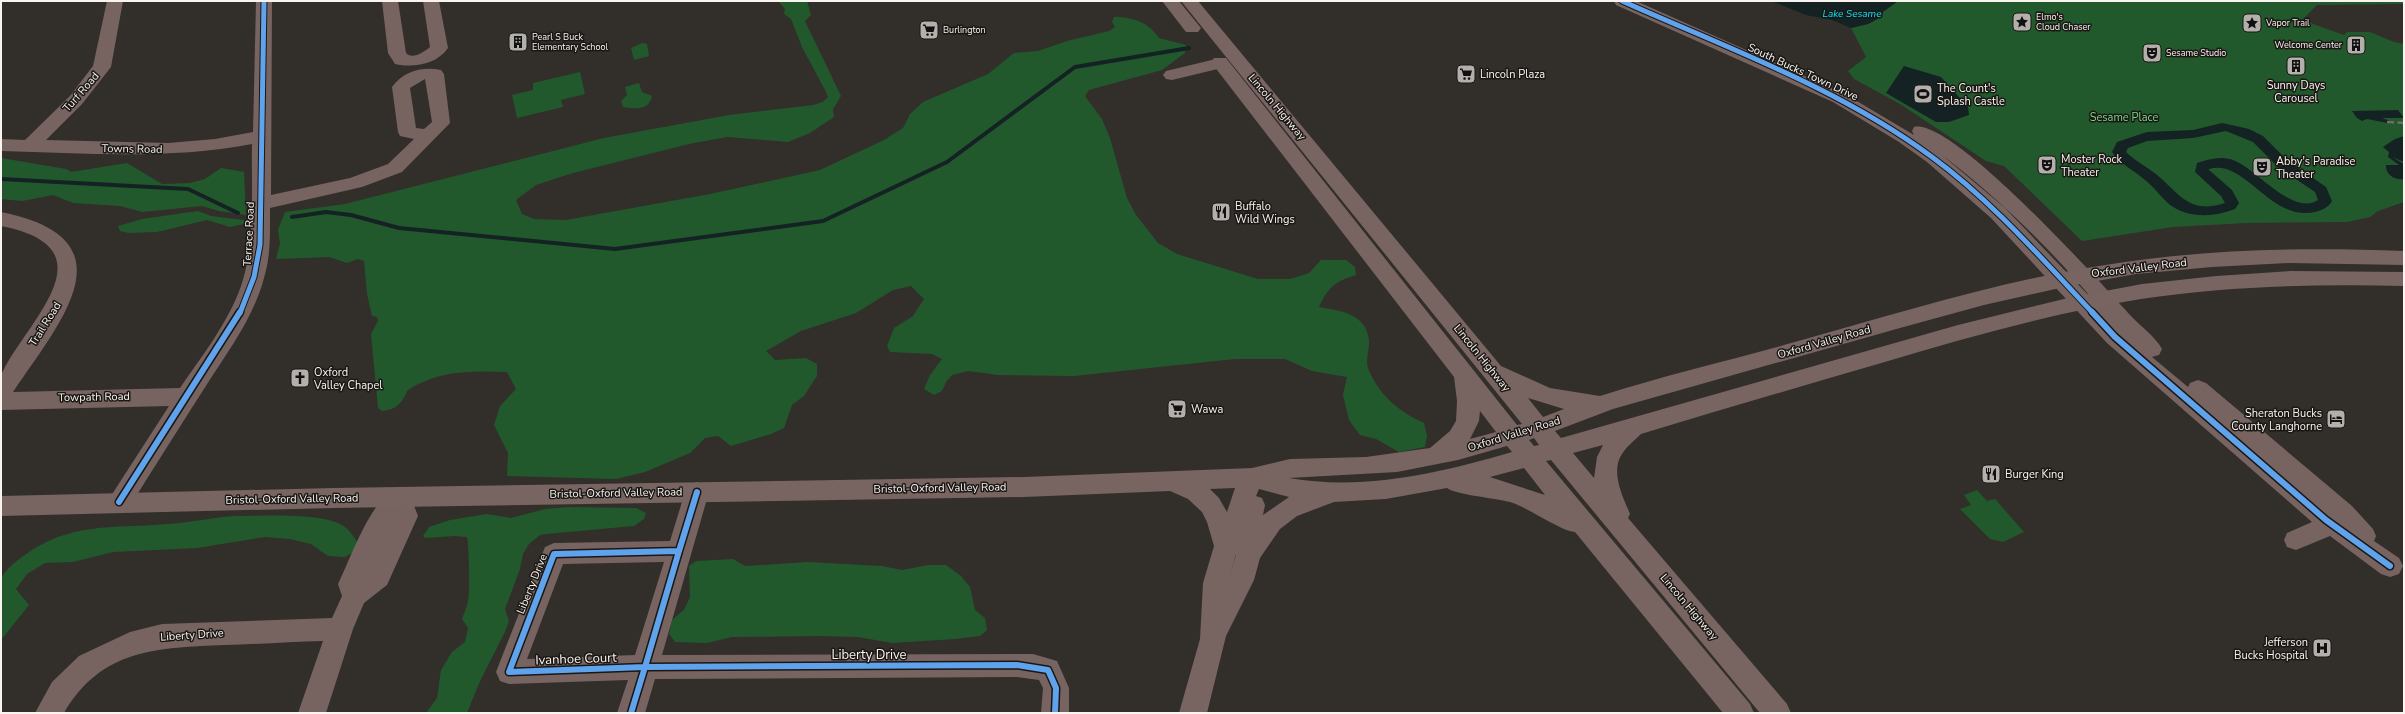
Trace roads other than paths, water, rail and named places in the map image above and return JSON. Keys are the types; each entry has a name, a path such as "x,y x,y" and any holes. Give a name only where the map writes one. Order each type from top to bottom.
{"main road":[{"name":"Lincoln Highway","path":"1170,1 1214,46 1487,364 1631,540 1777,713"},
{"name":"Lincoln Highway","path":"1189,1 1214,46 1462,373 1588,531 1740,713"},
{"path":"1199,1 1214,46"},
{"name":"Oxford Valley Road","path":"1254,478 1275,469 1365,466 1423,459 1453,452 1538,427 1608,402 1978,299 2083,275 2177,262 2251,257 2329,256 2404,258"},
{"path":"1254,478 1277,487 1338,492 1378,490 1433,482 1528,457 1958,333 2093,300 2161,289 2233,282 2310,278 2404,279"},
{"path":"1487,364 1512,381 1546,396 1585,403 1608,402"},
{"path":"1423,459 1451,446 1462,435 1470,408 1462,373"},
{"path":"1631,540 1610,496 1606,483 1605,468 1608,454 1616,442 1634,426"},
{"path":"1214,637 1216,575 1225,544 1236,523 1243,497 1254,478"},
{"path":"1248,555 1248,526 1255,499 1254,478"},
{"name":"Bristol-Oxford Valley Road","path":"1,506 119,502 1024,487 1254,478"},
{"path":"1171,482 1190,488 1211,504 1220,522 1225,544"},
{"path":"1433,482 1473,484 1518,493 1542,503 1588,531"},
{"path":"1193,713 1214,637 1241,580 1248,555 1263,530 1282,512 1310,500 1338,492"}],"street":[{"name":"Turf Road","path":"29,146 76,100 102,67 115,1"},
{"name":"Terrace Road","path":"119,502 231,330 251,293 256,275 260,245 264,1"},
{"path":"390,1 397,53 401,60 409,62 426,58 439,48 431,1"},
{"name":"South Bucks Town Drive","path":"1622,1 1839,98 1906,138 1950,171 1983,199 2060,280 2093,300"},
{"name":"South Bucks Town Drive","path":"1652,1 1826,77 1892,113 1956,155 2002,193 2083,275 2093,300"},
{"path":"1172,75 1214,46"},
{"name":"Towns Road","path":"1,145 168,149 215,144 262,136"},
{"path":"261,204 355,183 395,168 427,136"},
{"name":"Trail Road","path":"1,219 18,222 50,235 62,249 68,267 66,284 56,308 1,392"},
{"path":"2093,300 2343,513 2390,566 2332,524 2115,337 2093,300"},
{"name":"Towpath Road","path":"1,401 61,398 188,396"},
{"path":"631,713 697,492"},
{"path":"312,713 340,629 356,596 378,577 406,516 399,497"},
{"path":"2296,540 2332,524"},
{"name":"Liberty Drive","path":"508,672 554,554 680,551"},
{"name":"Liberty Drive","path":"49,713 62,691 88,664 130,644 162,636 340,629"},
{"name":"Liberty Drive","path":"645,667 1033,666 1048,670 1056,688 1055,713"},
{"name":"Ivanhoe Court","path":"508,672 645,667"}],"water":[{"name":"Lake Sesame","path":"1771,1 1898,1 1883,12 1881,17 1868,24 1851,28 1832,20 1806,15"},
{"name":"The Count's Splash Castle","path":"1904,66 1941,77 1968,107 1969,115 1949,122 1936,122 1886,93"},
{"path":"2398,110 2404,118 2382,118 2393,124 2367,119 2362,121 2357,118 2352,111"},
{"path":"2404,136 2404,162 2392,157 2404,164 2404,179 2397,179 2389,174 2386,165 2399,165 2388,157 2389,152 2383,147 2395,139"}],"waterway":[{"path":"292,217 326,212 351,215 399,228 615,249 823,221 947,162 1075,67 1189,48"},
{"path":"2226,127 2244,132 2258,139 2283,164 2321,190 2325,201 2319,206 2311,208 2291,205 2265,189 2241,170 2229,164 2216,162 2202,166 2202,172 2227,193 2232,203 2230,206 2218,209 2191,209 2175,201 2154,179 2129,162 2119,152 2122,145 2138,138 2193,134 2226,127"},
{"path":"1,179 188,189 238,213"}],"railway":[{"path":"2387,122 2404,123"}],"place":[{"name":"Elmo's Cloud Chaser","path":"2022,22"},
{"name":"Vapor Trail","path":"2252,23"},
{"name":"Burlington","path":"929,30"},
{"name":"Pearl S Buck Elementary School","path":"518,42"},
{"name":"Welcome Center","path":"2356,45"},
{"name":"Sesame Studio","path":"2152,53"},
{"name":"Sunny Days Carousel","path":"2296,66"},
{"name":"Lincoln Plaza","path":"1466,74"},
{"name":"The Count's Splash Castle","path":"1923,94"},
{"name":"Moster Rock Theater","path":"2047,165"},
{"name":"Abby's Paradise Theater","path":"2262,167"},
{"name":"Buffalo Wild Wings","path":"1221,212"},
{"name":"Oxford Valley Chapel","path":"300,378"},
{"name":"Wawa","path":"1177,409"},
{"name":"Sheraton Bucks County Langhorne","path":"2336,419"},
{"name":"Burger King","path":"1991,474"},
{"name":"Jefferson Bucks Hospital","path":"2322,648"}],"park label":[{"name":"Sesame Place","path":"2124,117"}]}
